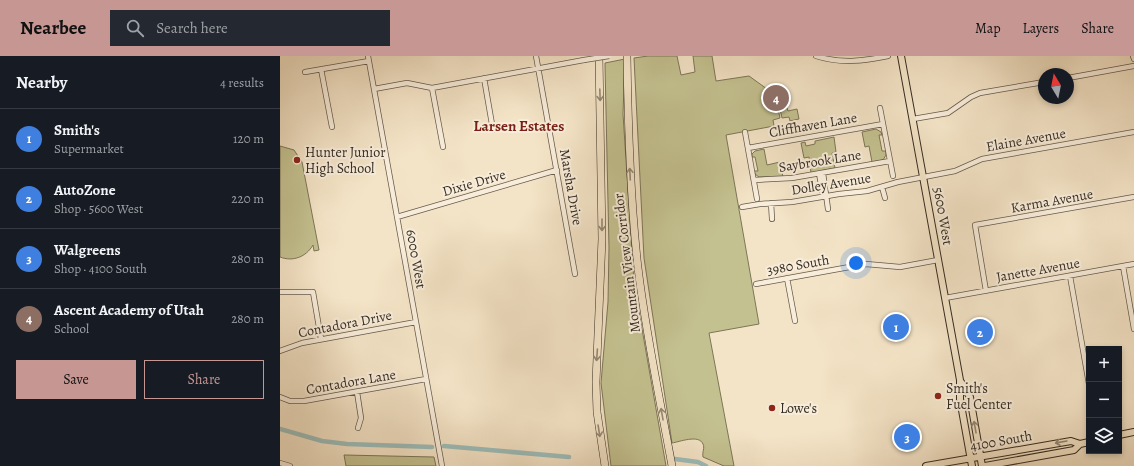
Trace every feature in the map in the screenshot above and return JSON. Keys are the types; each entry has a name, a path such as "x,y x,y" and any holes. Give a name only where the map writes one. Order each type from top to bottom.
{"highway":[{"name":"Mountain View Corridor","path":"599,56 602,239 596,382 597,412 605,465"},
{"name":"Mountain View Corridor","path":"627,56 629,164 636,251 644,310 672,466"}],"main road":[{"name":"5600 West","path":"901,56 960,380 960,399 972,466"},
{"name":"5600 West","path":"960,380 970,397 983,466"},
{"path":"1122,434 1134,432"},
{"name":"4100 South","path":"926,466 1071,441 1080,444 1086,443"},
{"name":"4100 South","path":"983,466 1074,450 1080,444"}],"street":[{"name":"Marsha Drive","path":"536,56 575,274"},
{"path":"374,89 407,83 432,88 609,56"},
{"path":"816,56 834,61 850,62 888,56"},
{"path":"305,72 321,70 368,58"},
{"name":"6000 West","path":"368,58 442,466"},
{"path":"1074,77 1134,66"},
{"path":"321,70 332,127"},
{"path":"484,78 494,130"},
{"path":"913,120 948,113 971,97 980,93 1038,83"},
{"path":"432,88 443,147"},
{"path":"880,108 893,176"},
{"name":"Cliffhaven Lane","path":"748,148 883,124"},
{"path":"745,132 757,199"},
{"name":"Elaine Avenue","path":"924,177 955,171 982,160 1134,132"},
{"name":"Saybrook Lane","path":"754,180 789,179 890,161"},
{"name":"Dixie Drive","path":"397,217 557,170"},
{"path":"821,173 822,191 826,196 828,209"},
{"name":"Dolley Avenue","path":"742,207 771,203 797,202 826,196 867,191 924,177"},
{"path":"882,187 885,198"},
{"name":"Karma Avenue","path":"986,291 975,225 1134,197"},
{"path":"771,203 772,219"},
{"name":"3980 South","path":"756,284 869,264 900,267 938,260"},
{"name":"Janette Avenue","path":"945,298 1134,264"},
{"path":"1123,266 1134,329"},
{"path":"1070,276 1089,382"},
{"path":"787,278 795,321"},
{"path":"280,292 313,292 321,339"},
{"name":"Contadora Drive","path":"280,352 295,345 321,339 416,322"},
{"name":"Contadora Lane","path":"280,397 290,401 299,402 426,379"},
{"path":"357,392 361,418 358,428"},
{"path":"280,463 290,466"}],"shaded area":[{"path":"648,56 677,56 681,75 695,72 693,56 712,56 716,81 749,76 767,89 771,110 778,109 780,118 773,120 774,126 726,135 759,324 709,333 734,466 724,466 703,457 704,446 701,441 697,439 689,439 672,443 644,258 634,58"},
{"path":"625,59 623,114 634,283 666,466 611,466 601,383 608,302 609,248 605,63"},
{"path":"787,108 788,111 797,109 799,119 790,121 789,117 782,118 780,109"},
{"path":"876,129 881,132 882,135 879,135 882,151 886,151 886,155 883,160 872,162 869,146 865,147 862,132"},
{"path":"834,137 836,152 832,153 835,168 811,173 809,157 804,158 801,143 805,142 806,146 815,144 815,141"},
{"path":"280,146 294,150 302,162 319,250 314,251 313,245 307,253 294,259 280,257"},
{"path":"764,149 767,165 780,162 783,177 759,177 755,174 754,171 758,171 755,157 752,157 752,154 755,151"},
{"path":"344,455 434,457 436,466 346,466"}],"waterway":[{"path":"280,429 322,441 347,444 432,447"},
{"path":"444,446 569,457"},
{"path":"675,459 698,462 706,466"}],"place":[{"name":"Ascent Academy of Utah","path":"776,98"},
{"name":"Hunter Junior High School","path":"297,160"},
{"name":"Smith's","path":"896,327"},
{"name":"AutoZone","path":"980,332"},
{"name":"Smith's Fuel Center","path":"938,396"},
{"name":"Lowe's","path":"772,408"},
{"name":"Walgreens","path":"907,437"}],"district":[{"name":"Larsen Estates","path":"519,126"}]}
